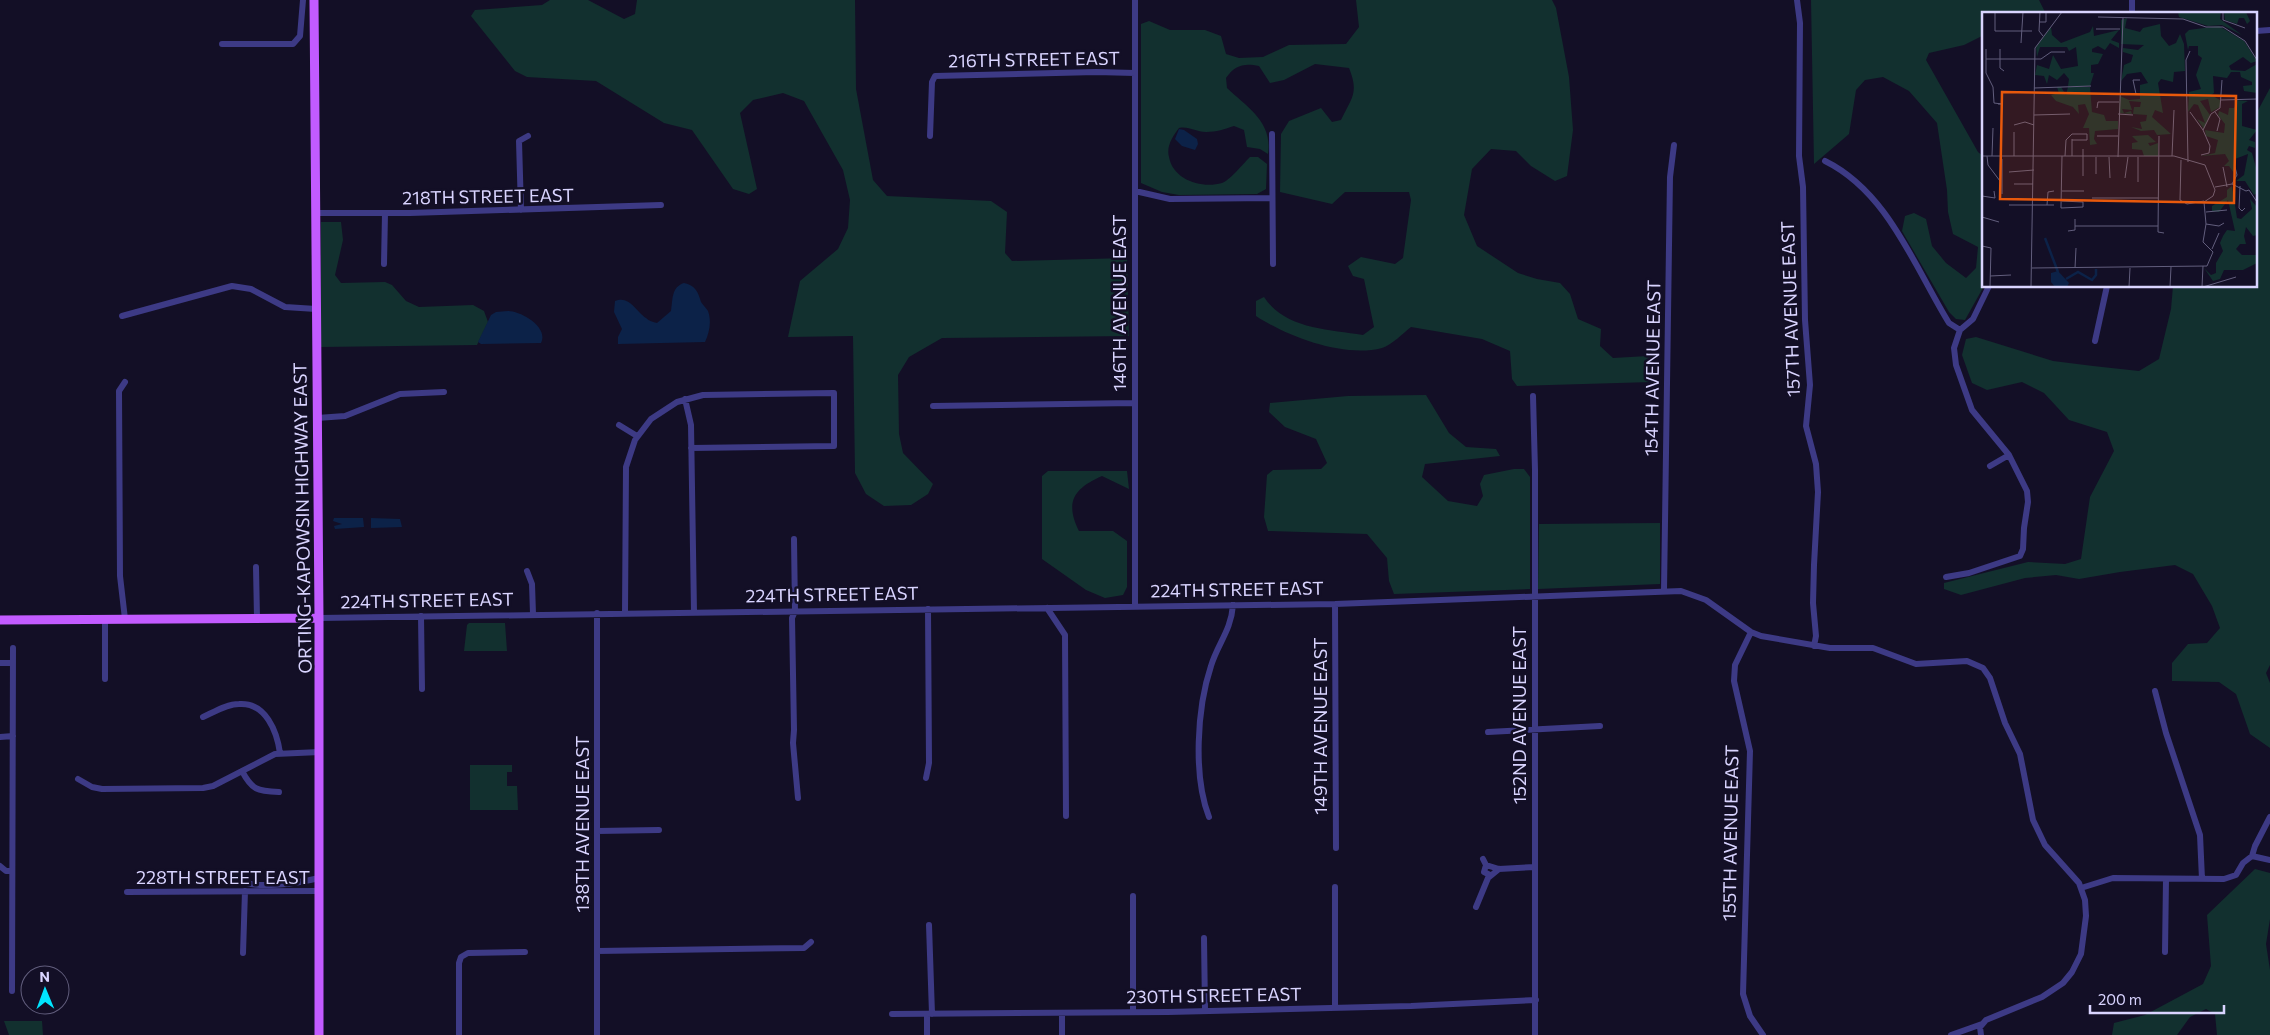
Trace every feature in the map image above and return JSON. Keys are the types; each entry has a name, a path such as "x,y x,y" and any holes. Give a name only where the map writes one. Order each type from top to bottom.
{"main road":[{"name":"ORTING-KAPOWSIN HIGHWAY EAST","path":"314,0 320,752 319,1035"},
{"name":"224TH STREET EAST","path":"0,620 319,618"}],"street":[{"path":"222,44 293,44 300,36 303,0"},
{"name":"146TH AVENUE EAST","path":"1135,0 1135,606"},
{"name":"157TH AVENUE EAST","path":"1796,0 1800,46 1799,156 1802,175 1805,320 1810,385 1806,426 1816,464 1818,492 1813,603 1816,636 1814,646"},
{"name":"216TH STREET EAST","path":"930,136 932,82 935,76 1096,72 1135,73"},
{"path":"1272,134 1273,264"},
{"path":"521,210 519,141 528,136"},
{"name":"154TH AVENUE EAST","path":"1664,591 1670,186 1674,146"},
{"path":"1825,161 1840,168 1870,194 1892,224 1949,323 1960,330"},
{"path":"1135,190 1170,199 1272,198"},
{"name":"218TH STREET EAST","path":"316,213 521,210 661,205"},
{"path":"384,264 385,213"},
{"path":"122,316 232,286 251,289 285,307 316,310"},
{"path":"1946,577 1969,573 2022,554 2028,495 2009,455 1995,436 1975,416 1956,365 1954,348 1960,330 1973,319 1988,288"},
{"path":"2095,340 2107,288"},
{"path":"125,382 119,391 120,576 125,619"},
{"path":"317,418 345,416 400,394 444,392"},
{"path":"625,613 625,477 628,458 638,436 659,412 685,399 703,395 834,393 834,446 691,448"},
{"name":"152ND AVENUE EAST","path":"1533,396 1535,1035"},
{"path":"685,399 690,416 694,612"},
{"path":"933,406 1134,403"},
{"path":"619,425 638,436"},
{"path":"1990,466 2009,455"},
{"path":"794,539 795,611 792,618 793,744 798,798"},
{"path":"256,567 257,618"},
{"path":"527,571 532,584 532,614"},
{"name":"224TH STREET EAST","path":"319,618 1334,604 1681,591 1700,597 1751,632 1770,639 1814,646 1874,648 1916,664 1964,660 1974,662 1990,678 2005,723 2020,754 2031,814 2042,841 2082,888"},
{"name":"149TH AVENUE EAST","path":"1334,604 1336,848"},
{"path":"1209,818 1200,790 1201,704 1214,656 1229,627 1233,605"},
{"path":"1047,608 1065,635 1066,816"},
{"path":"926,778 929,763 928,609"},
{"name":"138TH AVENUE EAST","path":"597,613 597,1035"},
{"path":"421,616 422,689"},
{"path":"105,620 105,679"},
{"name":"155TH AVENUE EAST","path":"1751,632 1735,665 1734,675 1735,689 1750,751 1743,992 1750,1016 1763,1035"},
{"path":"12,991 14,648"},
{"path":"0,663 13,663"},
{"path":"2155,691 2166,733 2200,835 2202,879"},
{"path":"203,717 233,705 248,705 264,715 273,724 280,753"},
{"path":"1488,732 1600,726"},
{"path":"0,737 13,736"},
{"path":"78,779 97,788 203,788 280,753 320,752"},
{"path":"242,770 252,787 262,791 279,792"},
{"path":"1951,1035 1982,1024 2049,993 2063,983 2072,972 2083,945 2086,928 2086,904 2082,888 2112,878 2202,879 2232,877 2239,873 2243,862 2252,856 2270,817"},
{"path":"597,831 659,830"},
{"path":"2252,856 2270,860"},
{"path":"1490,875 1484,872 1484,862 1499,869 1535,867"},
{"path":"0,866 6,871 12,871"},
{"path":"1476,907 1490,875 1499,869"},
{"path":"235,878 244,883 262,884 292,883 319,878"},
{"path":"2165,952 2166,879"},
{"path":"1335,887 1335,1008"},
{"path":"243,953 245,891"},
{"name":"228TH STREET EAST","path":"127,892 319,891"},
{"path":"1133,896 1134,1012"},
{"path":"927,1035 930,1014 929,925"},
{"path":"1204,938 1205,1010"},
{"path":"597,951 804,948 811,942"},
{"path":"459,1035 459,963 461,957 468,953 525,952"},
{"name":"230TH STREET EAST","path":"892,1014 1335,1008 1536,1000"},
{"path":"1062,1013 1062,1035"},
{"path":"1981,1035 1980,1029 1982,1024"}],"green space":[{"path":"550,0 588,0 624,19 635,14 637,0 855,0 856,89 873,180 887,196 991,201 1007,212 1005,253 1012,261 1127,258 1129,336 942,338 909,357 898,375 899,434 903,453 933,484 928,494 911,505 884,506 866,494 855,473 853,336 788,337 800,281 838,249 848,228 850,200 843,170 804,101 783,93 753,100 740,113 757,189 749,194 733,189 692,130 664,123 596,81 527,77 515,71 471,16 475,10 542,5"},
{"path":"1356,0 1552,0 1556,8 1569,77 1573,130 1567,176 1555,181 1531,166 1516,151 1491,149 1472,169 1464,215 1477,246 1518,273 1560,283 1570,294 1578,319 1601,329 1600,346 1613,358 1648,356 1656,372 1652,382 1517,386 1512,379 1510,351 1482,339 1411,327 1393,342 1382,348 1351,350 1317,344 1300,338 1256,316 1256,301 1264,297 1273,308 1295,322 1321,329 1363,335 1374,327 1364,279 1353,276 1348,266 1361,257 1395,264 1403,258 1411,200 1409,192 1345,192 1332,204 1280,192 1281,134 1289,121 1321,108 1332,122 1341,120 1354,89 1349,68 1315,64 1284,80 1270,83 1259,66 1240,66 1229,74 1226,78 1227,88 1257,116 1267,133 1268,154 1260,149 1247,147 1244,130 1234,126 1210,132 1179,128 1168,149 1169,157 1176,172 1190,181 1214,185 1225,182 1250,157 1258,157 1267,164 1266,189 1257,194 1179,195 1162,192 1141,183 1141,24 1149,21 1170,30 1205,30 1221,36 1226,54 1239,58 1263,57 1289,45 1346,44 1359,27"},
{"path":"1811,0 2039,0 2045,12 1982,12 1982,36 1964,45 1929,53 1926,60 1978,152 1982,155 1983,288 1965,320 1956,319 1949,312 1902,231 1905,216 1914,213 1926,219 1932,246 1946,263 1966,278 1976,268 1978,247 1953,234 1948,212 1947,190 1937,123 1909,91 1883,77 1865,80 1856,90 1849,134 1814,164"},
{"path":"2270,88 2270,665 2266,673 2270,683 2270,748 2250,734 2236,694 2219,682 2172,681 2172,663 2188,644 2207,643 2220,628 2212,606 2193,574 2175,565 2079,579 2056,575 2025,578 1961,595 1944,589 1944,583 2028,562 2065,564 2081,559 2090,497 2114,451 2107,432 2069,420 2044,393 2022,382 1987,390 1972,383 1962,355 1966,339 1976,337 2053,361 2139,371 2159,359 2171,309 2173,288 2258,288 2258,110"},
{"path":"321,222 341,222 343,240 335,275 341,283 385,282 392,285 406,301 419,307 473,305 484,311 488,322 477,345 321,347"},
{"path":"1426,395 1449,433 1466,447 1496,449 1500,456 1425,464 1422,477 1448,501 1477,506 1483,496 1480,484 1484,475 1524,469 1530,477 1530,589 1394,594 1389,581 1387,558 1367,534 1268,531 1264,517 1267,475 1273,470 1321,469 1327,463 1316,439 1285,427 1269,412 1270,403 1348,396"},
{"path":"1048,471 1127,471 1129,489 1102,476 1085,485 1079,491 1075,497 1072,511 1079,531 1113,531 1127,541 1127,587 1123,595 1105,598 1086,590 1042,559 1042,476"},
{"path":"1660,523 1660,584 1538,589 1539,524"},
{"path":"469,623 505,623 507,651 464,651 467,625"},
{"path":"470,765 512,765 512,772 507,772 507,786 517,786 518,810 470,810"},
{"path":"2255,869 2270,873 2270,919 2266,944 2270,970 2270,1035 2217,1035 2215,1014 2206,1009 2190,1017 2177,1035 2112,1035 2114,1023 2145,1015 2203,984 2211,966 2207,915"},
{"path":"4,1021 42,1021 43,1035 9,1035"}],"water":[{"path":"1179,129 1184,130 1197,139 1198,144 1195,150 1182,146 1175,139"},
{"path":"684,283 696,289 701,302 708,311 710,327 705,342 618,344 618,337 622,329 614,312 615,301 624,300 628,302 647,319 657,323 671,311 675,291"},
{"path":"508,311 526,317 538,326 541,331 541,343 481,344 478,342 491,315 496,312"},
{"path":"334,518 363,518 364,527 335,529 334,526 342,524 333,521"},
{"path":"371,518 400,519 402,527 371,528"}]}
